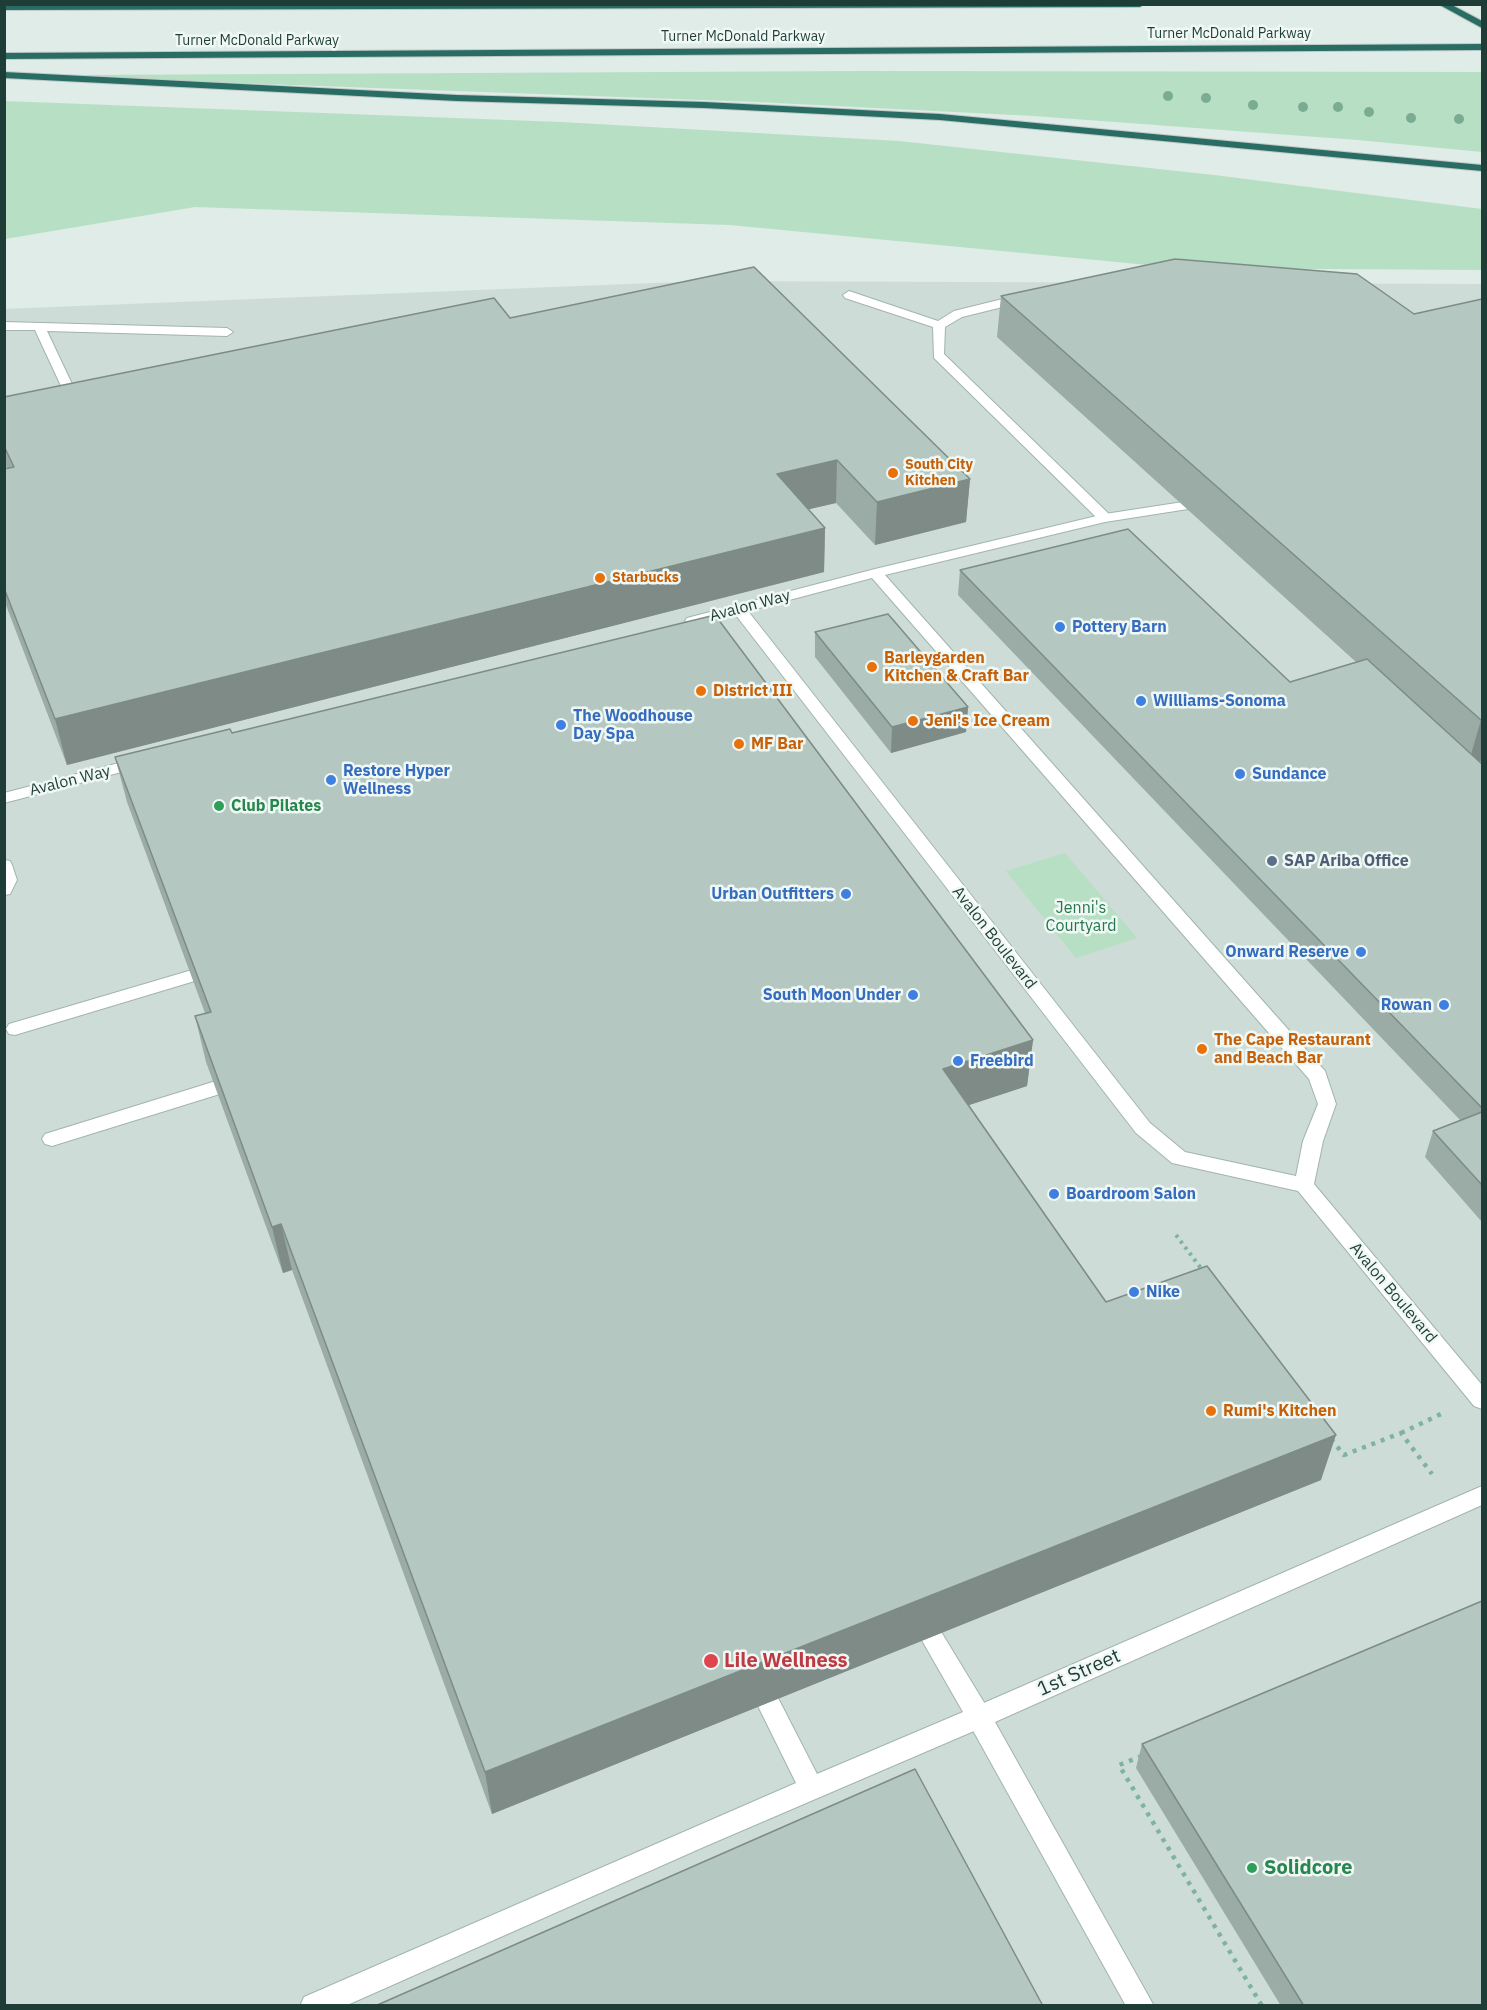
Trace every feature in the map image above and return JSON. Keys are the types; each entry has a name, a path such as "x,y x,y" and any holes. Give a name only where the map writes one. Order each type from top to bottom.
{"highway":[{"name":"Turner McDonald Parkway","path":"4,7 1140,4"},
{"path":"1442,4 1482,25"},
{"name":"Turner McDonald Parkway","path":"4,56 1482,46"},
{"path":"4,75 457,98 704,105 940,117 1482,168"}],"street":[{"path":"849,295 939,325 958,314 1039,294"},
{"path":"939,325 938,355 1105,518"},
{"path":"4,326 227,332"},
{"path":"39,327 75,403"},
{"name":"Avalon Way","path":"681,624 875,573 1105,518 1184,506"},
{"path":"875,573 1318,1076 1327,1104 1313,1142 1304,1185"},
{"name":"Avalon Boulevard","path":"739,609 1143,1128 1179,1158 1304,1185 1482,1400"},
{"name":"Avalon Way","path":"4,798 154,760"},
{"path":"4,865 9,880 4,890"},
{"path":"15,1029 192,976"},
{"path":"52,1139 216,1088"},
{"name":"1st Street","path":"313,2006 811,1788 979,1718 1482,1495"},
{"path":"932,1637 1141,2006"},
{"path":"768,1702 811,1788"}],"path":[{"path":"1176,1235 1211,1281"},
{"path":"1330,1437 1344,1455 1401,1433 1457,1506"},
{"path":"1152,1751 1119,1765 1262,2006"}],"shaded area":[{"path":"704,281 1482,284 1482,2005 5,2005 4,309"}],"green space":[{"path":"863,71 1482,72 1482,152 1358,140 1034,116 757,102 74,77 81,75"},
{"path":"4,101 561,122 899,141 1214,175 1482,209 1482,270 1179,268 730,225 195,207 5,239"},
{"name":"Jenni's Courtyard","path":"1065,853 1137,938 1076,958 1006,871"}],"building":[{"path":"1175,259 1357,274 1414,314 1482,299 1481,720 1001,296"},
{"path":"754,267 970,479 877,502 837,460 777,474 825,528 55,719 4,588 4,469 14,467 4,446 4,397 494,298 510,318"},
{"path":"1128,529 1290,682 1367,659 1482,764 1482,1108 960,570"},
{"path":"888,614 968,707 892,727 815,632"},
{"path":"715,615 1033,1040 943,1069 1106,1302 1207,1266 1336,1435 485,1772 281,1224 272,1227 195,1016 211,1012 115,757 230,729 232,733"},
{"path":"1482,1112 1482,1185 1433,1131"},
{"path":"1482,1601 1482,2006 1304,2006 1142,1744"},
{"path":"915,1769 1043,2006 375,2006"}],"place":[{"name":"South City Kitchen","path":"893,473"},
{"name":"Starbucks","path":"600,578"},
{"name":"Pottery Barn","path":"1060,627"},
{"name":"Barleygarden Kitchen & Craft Bar","path":"872,667"},
{"name":"District III","path":"701,691"},
{"name":"Williams-Sonoma","path":"1141,701"},
{"name":"Jeni's Ice Cream","path":"913,721"},
{"name":"The Woodhouse Day Spa","path":"561,725"},
{"name":"MF Bar","path":"739,744"},
{"name":"Sundance","path":"1240,774"},
{"name":"Restore Hyper Wellness","path":"331,780"},
{"name":"Club Pilates","path":"219,806"},
{"name":"SAP Ariba Office","path":"1272,861"},
{"name":"Urban Outfitters","path":"846,894"},
{"name":"Onward Reserve","path":"1361,952"},
{"name":"South Moon Under","path":"913,995"},
{"name":"Rowan","path":"1444,1005"},
{"name":"The Cape Restaurant and Beach Bar","path":"1202,1049"},
{"name":"Freebird","path":"958,1061"},
{"name":"Boardroom Salon","path":"1054,1194"},
{"name":"Nike","path":"1134,1292"},
{"name":"Rumi's Kitchen","path":"1211,1411"},
{"name":"Lile Wellness","path":"711,1661"},
{"name":"Solidcore","path":"1252,1868"}]}
